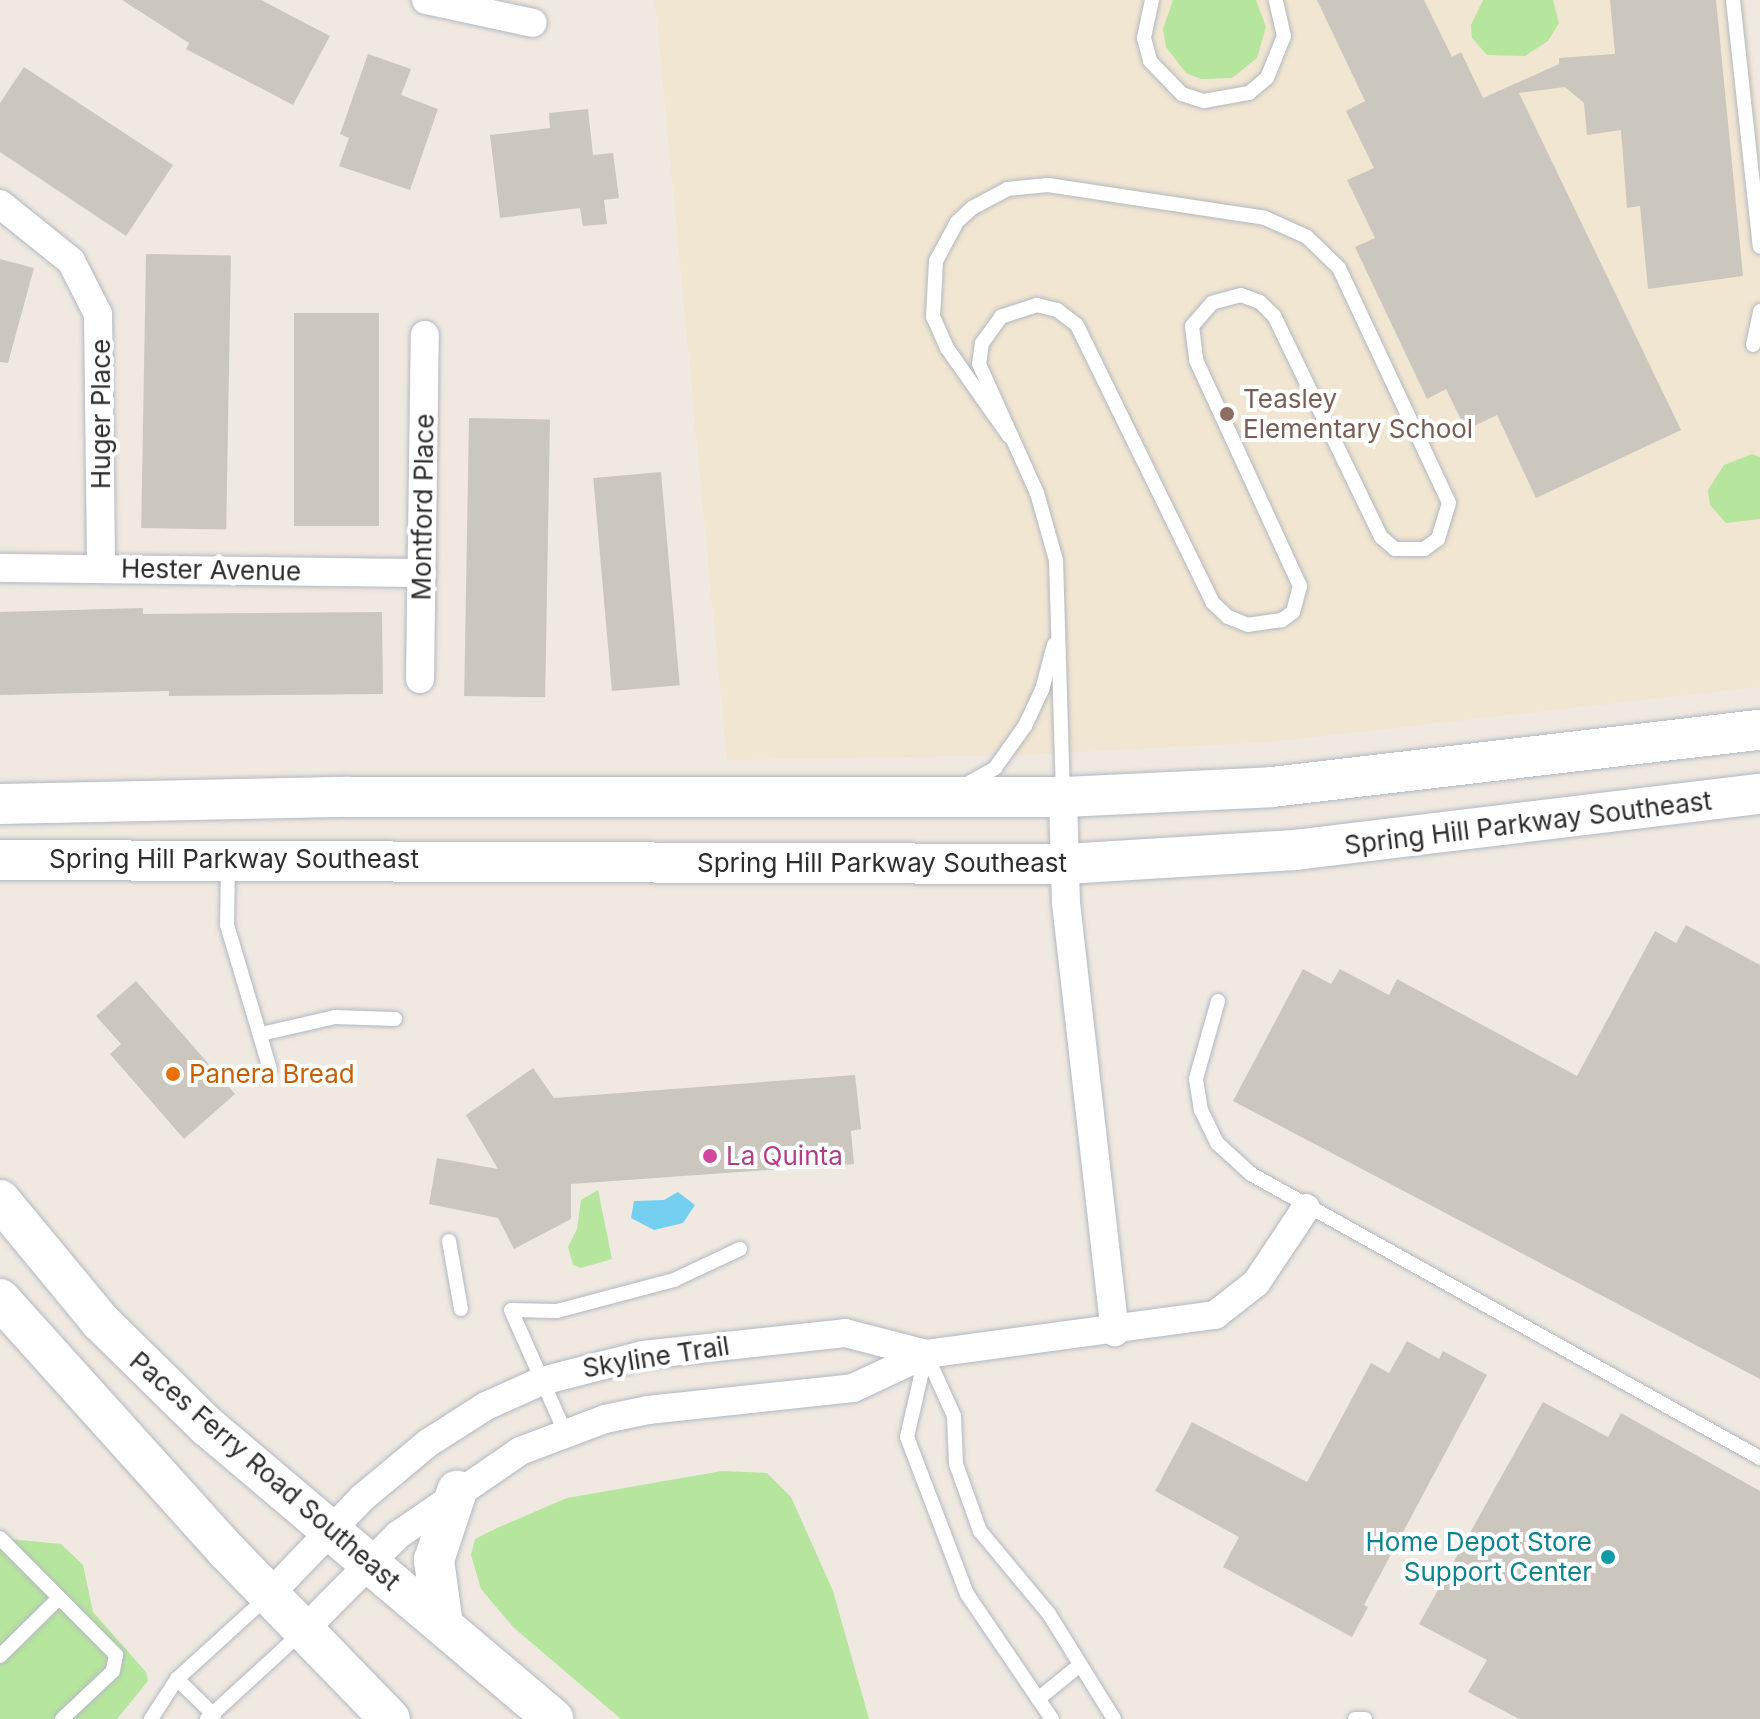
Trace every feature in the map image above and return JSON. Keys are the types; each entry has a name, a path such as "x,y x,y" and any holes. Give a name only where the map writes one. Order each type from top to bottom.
{"street":[{"path":"426,0 533,23"},
{"name":"Huger Place","path":"0,204 71,261 98,314 101,569"},
{"name":"Montford Place","path":"420,679 425,335"},
{"name":"Hester Avenue","path":"0,568 422,573"},
{"path":"0,804 348,797 1063,797 1333,781 1760,730"},
{"name":"Spring Hill Parkway Southeast","path":"0,860 1065,864 1309,849 1760,794"},
{"path":"1063,797 1065,864 1115,1332"},
{"name":"Paces Ferry Road Southeast","path":"0,1200 101,1322 156,1378 329,1532 553,1719"},
{"name":"Skyline Trail","path":"305,1629 367,1563 457,1491 520,1451 565,1432 648,1410 853,1388 926,1354 1115,1332 1215,1315 1256,1283 1306,1208"},
{"path":"5,1316 390,1719"},
{"name":"Skyline Trail","path":"270,1594 329,1532 428,1443 486,1406 542,1381 643,1355 845,1333 926,1354"},
{"path":"443,1625 434,1560 444,1518 457,1491"}],"lane":[{"path":"1152,0 1144,38 1150,61 1182,94 1204,101 1227,101 1267,78 1284,36 1276,0"},
{"path":"1733,0 1760,247"},
{"path":"1009,436 947,348 933,317 931,280 939,253 972,208 1007,189 1048,185 1265,218 1307,237 1339,268 1444,483 1447,522 1438,539 1424,549 1395,549 1381,537 1283,331 1260,302 1241,295 1226,297 1200,312 1190,340 1298,572 1298,598 1293,612 1282,620 1248,625 1228,617 1213,603 1077,325 1057,310 1019,307 990,327 982,343 983,382 1009,436 1048,528 1060,597 1063,797"},
{"path":"1753,345 1760,311"},
{"path":"943,797 995,768 1025,726 1052,661 1060,597"},
{"path":"228,859 227,925 270,1069"},
{"path":"1218,1001 1196,1079 1201,1110 1217,1143 1251,1174 1306,1208 1760,1458"},
{"path":"261,1034 335,1017 395,1019"},
{"path":"449,1241 461,1309"},
{"path":"565,1432 511,1310 557,1311 674,1280 740,1249"},
{"path":"926,1354 954,1416 956,1464 980,1531 1049,1614 1114,1719"},
{"path":"926,1354 907,1437 967,1594 1052,1719"},
{"path":"0,1538 116,1655 113,1671 62,1719"},
{"path":"151,1719 177,1679 270,1594"},
{"path":"0,1656 59,1598"},
{"path":"177,1679 210,1717 305,1629"},
{"path":"1038,1699 1080,1665"},
{"path":"1355,1719 1365,1719"}],"shaded area":[{"name":"Teasley Elementary School","path":"655,0 1745,0 1760,141 1760,687 1270,742 1025,755 727,760"}],"green space":[{"path":"1173,0 1256,0 1266,27 1257,58 1232,78 1201,79 1186,73 1166,47 1163,29"},
{"path":"1483,0 1553,0 1559,23 1548,41 1525,56 1487,55 1472,38 1471,25"},
{"path":"1752,454 1760,457 1760,519 1726,523 1710,505 1708,490 1724,465"},
{"path":"598,1190 612,1259 581,1268 573,1265 568,1247 577,1229 581,1200"},
{"path":"722,1471 767,1473 791,1497 833,1591 869,1719 621,1719 513,1627 481,1589 471,1555 475,1539 497,1528 567,1498"},
{"path":"0,1538 61,1544 83,1565 93,1612 146,1672 148,1681 117,1719 0,1719"}],"water":[{"path":"678,1192 695,1205 683,1223 654,1230 631,1218 634,1201 664,1200"}],"building":[{"path":"122,0 261,0 330,36 293,105 186,49 189,43"},
{"path":"1317,0 1424,0 1452,57 1461,52 1483,98 1559,64 1559,58 1615,54 1610,0 1716,0 1743,276 1648,289 1640,206 1627,208 1621,130 1587,135 1584,103 1565,87 1519,93 1681,430 1536,498 1497,415 1466,430 1446,389 1427,399 1355,247 1375,238 1347,180 1374,168 1346,111 1365,101"},
{"path":"368,54 411,69 401,95 438,109 410,190 339,166 349,138 340,134"},
{"path":"24,67 173,165 126,236 0,152 0,103"},
{"path":"588,109 593,155 613,153 619,198 604,200 607,224 583,226 580,208 500,218 490,135 550,128 549,113"},
{"path":"146,254 231,255 226,529 141,528"},
{"path":"0,259 34,268 8,363 0,362"},
{"path":"294,313 379,313 379,526 294,526"},
{"path":"469,418 550,419 545,697 464,696"},
{"path":"661,472 680,685 612,691 593,478"},
{"path":"143,608 143,614 382,612 383,694 169,696 169,691 0,695 0,612"},
{"path":"1686,925 1760,965 1760,1379 1233,1101 1303,969 1331,984 1340,969 1389,995 1397,979 1577,1076 1655,931 1676,943"},
{"name":"Panera Bread","path":"136,981 235,1094 184,1139 110,1054 121,1044 96,1016"},
{"name":"La Quinta","path":"533,1068 554,1098 855,1075 861,1129 851,1131 854,1164 571,1184 571,1219 514,1249 498,1218 429,1204 437,1158 498,1169 466,1115"},
{"path":"1407,1341 1439,1359 1443,1351 1487,1375 1364,1605 1368,1607 1352,1637 1223,1567 1239,1537 1155,1491 1192,1422 1307,1482 1371,1363 1389,1373"},
{"name":"Home Depot Store Support Center","path":"1543,1402 1608,1437 1621,1413 1760,1491 1760,1719 1519,1719 1468,1692 1487,1660 1419,1624"}],"place":[{"name":"Teasley Elementary School","path":"1227,414"},
{"name":"Panera Bread","path":"173,1074"},
{"name":"La Quinta","path":"710,1156"},
{"name":"Home Depot Store Support Center","path":"1608,1557"}]}
